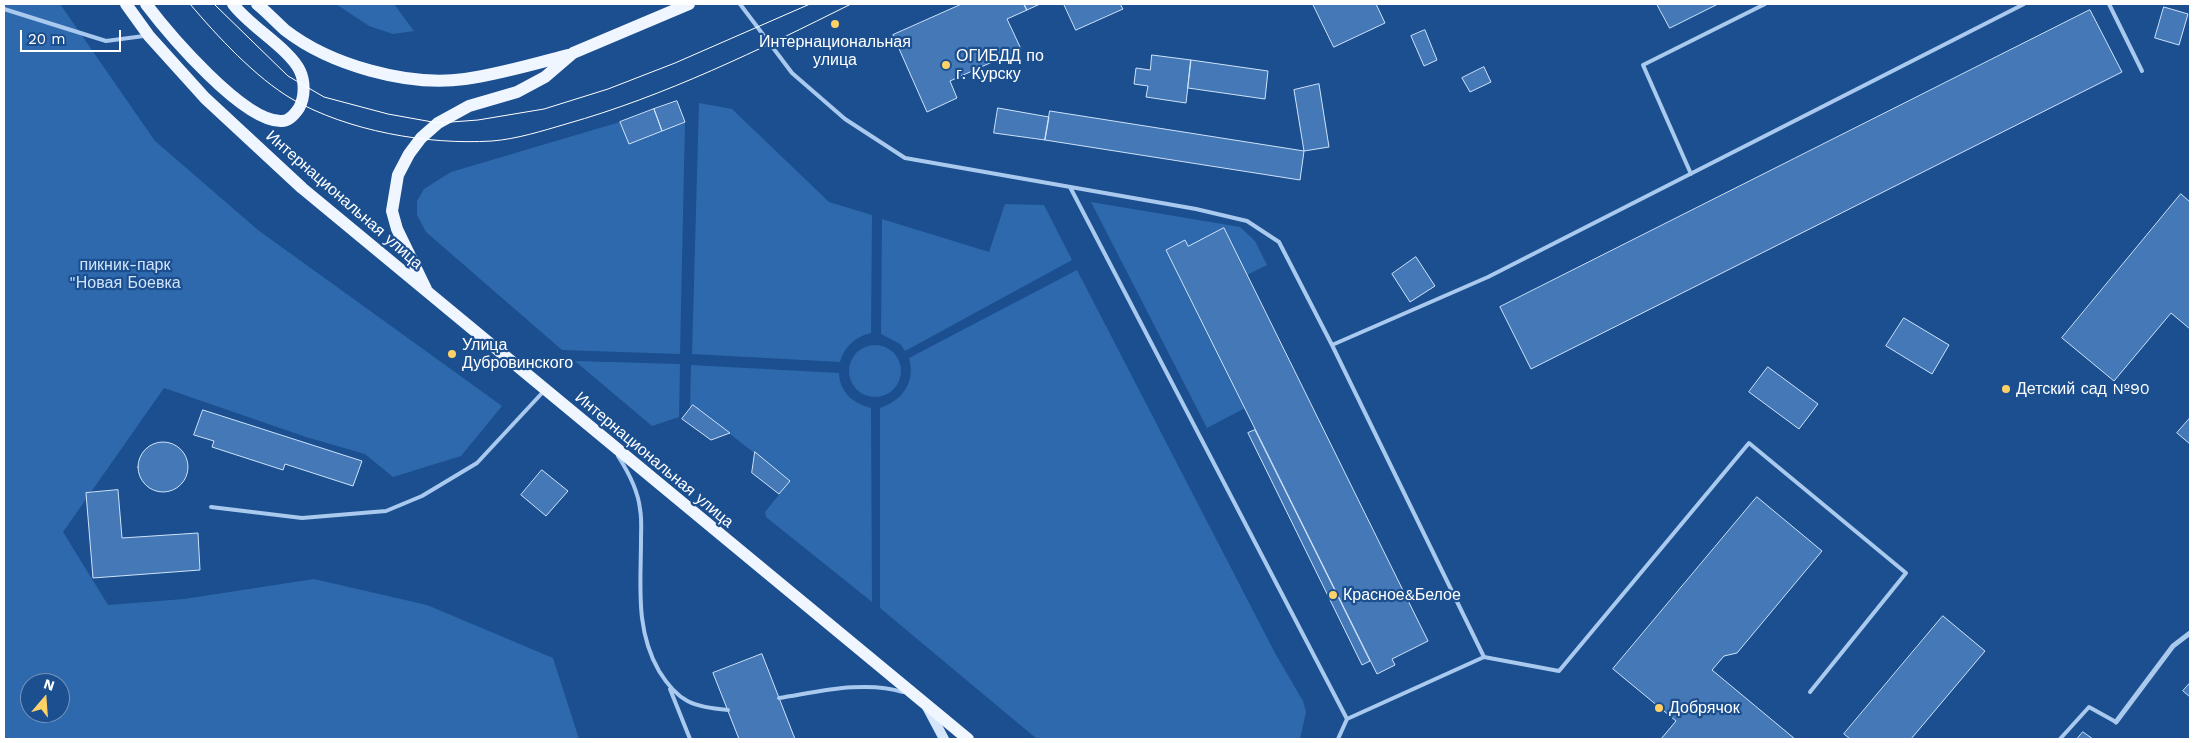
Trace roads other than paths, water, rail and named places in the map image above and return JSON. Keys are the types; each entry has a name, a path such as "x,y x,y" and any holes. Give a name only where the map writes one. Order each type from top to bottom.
{"main road":[{"name":"Интернациональная улица","path":"126,4 149,36 205,98 302,188 968,739"},
{"path":"146,4 170,36 228,92 257,115 284,122 294,114 301,104 304,85 300,70 290,57 240,14 233,4"},
{"path":"257,4 286,30 310,46 343,61 383,74 426,80 463,79 505,72 573,54 689,4"},
{"path":"428,294 397,229 392,211 398,175 409,154 421,138 438,123 469,106 517,92 546,77 573,54"},
{"path":"917,697 931,714 944,739"}],"street":[{"path":"2116,722 2173,646 2190,633"}],"lane":[{"path":"740,4 792,74 846,119 906,158 1196,209 1247,221 1279,242 1484,657"},
{"path":"1690,174 1643,66 1765,4"},
{"path":"1332,346 1488,277 2024,4"},
{"path":"2109,4 2142,71"},
{"path":"4,9 106,41 149,36"},
{"path":"1070,186 1347,719"},
{"path":"211,507 302,518 386,511 422,496 477,463 545,390"},
{"path":"1338,739 1347,719 1484,657 1559,671 1749,442 1906,573 1810,692"},
{"path":"612,446 631,476 640,509 642,628 652,658 669,687 690,739"},
{"path":"669,687 684,699 700,708 728,710"},
{"path":"779,698 869,687 892,688 917,697"},
{"path":"2060,739 2089,707 2116,722"}],"tram line":[{"path":"190,4 225,43 265,80 292,99 314,110 338,120 389,133 415,138 467,142 501,140 603,113 711,71 851,4"},
{"path":"214,4 288,76 324,97 388,114 438,123 478,120 544,109 608,89 675,63 810,4"}],"place":[{"name":"Интернациональная улица","path":"835,24"},
{"name":"ОГИБДД по г. Курску","path":"946,65"},
{"name":"Улица Дубровинского","path":"452,354"},
{"name":"Детский сад №90","path":"2006,389"},
{"name":"Красное&Белое","path":"1333,595"},
{"name":"Добрячок","path":"1659,708"}],"park label":[{"name":"пикник-парк \"Новая Боевка","path":"125,274"}]}
